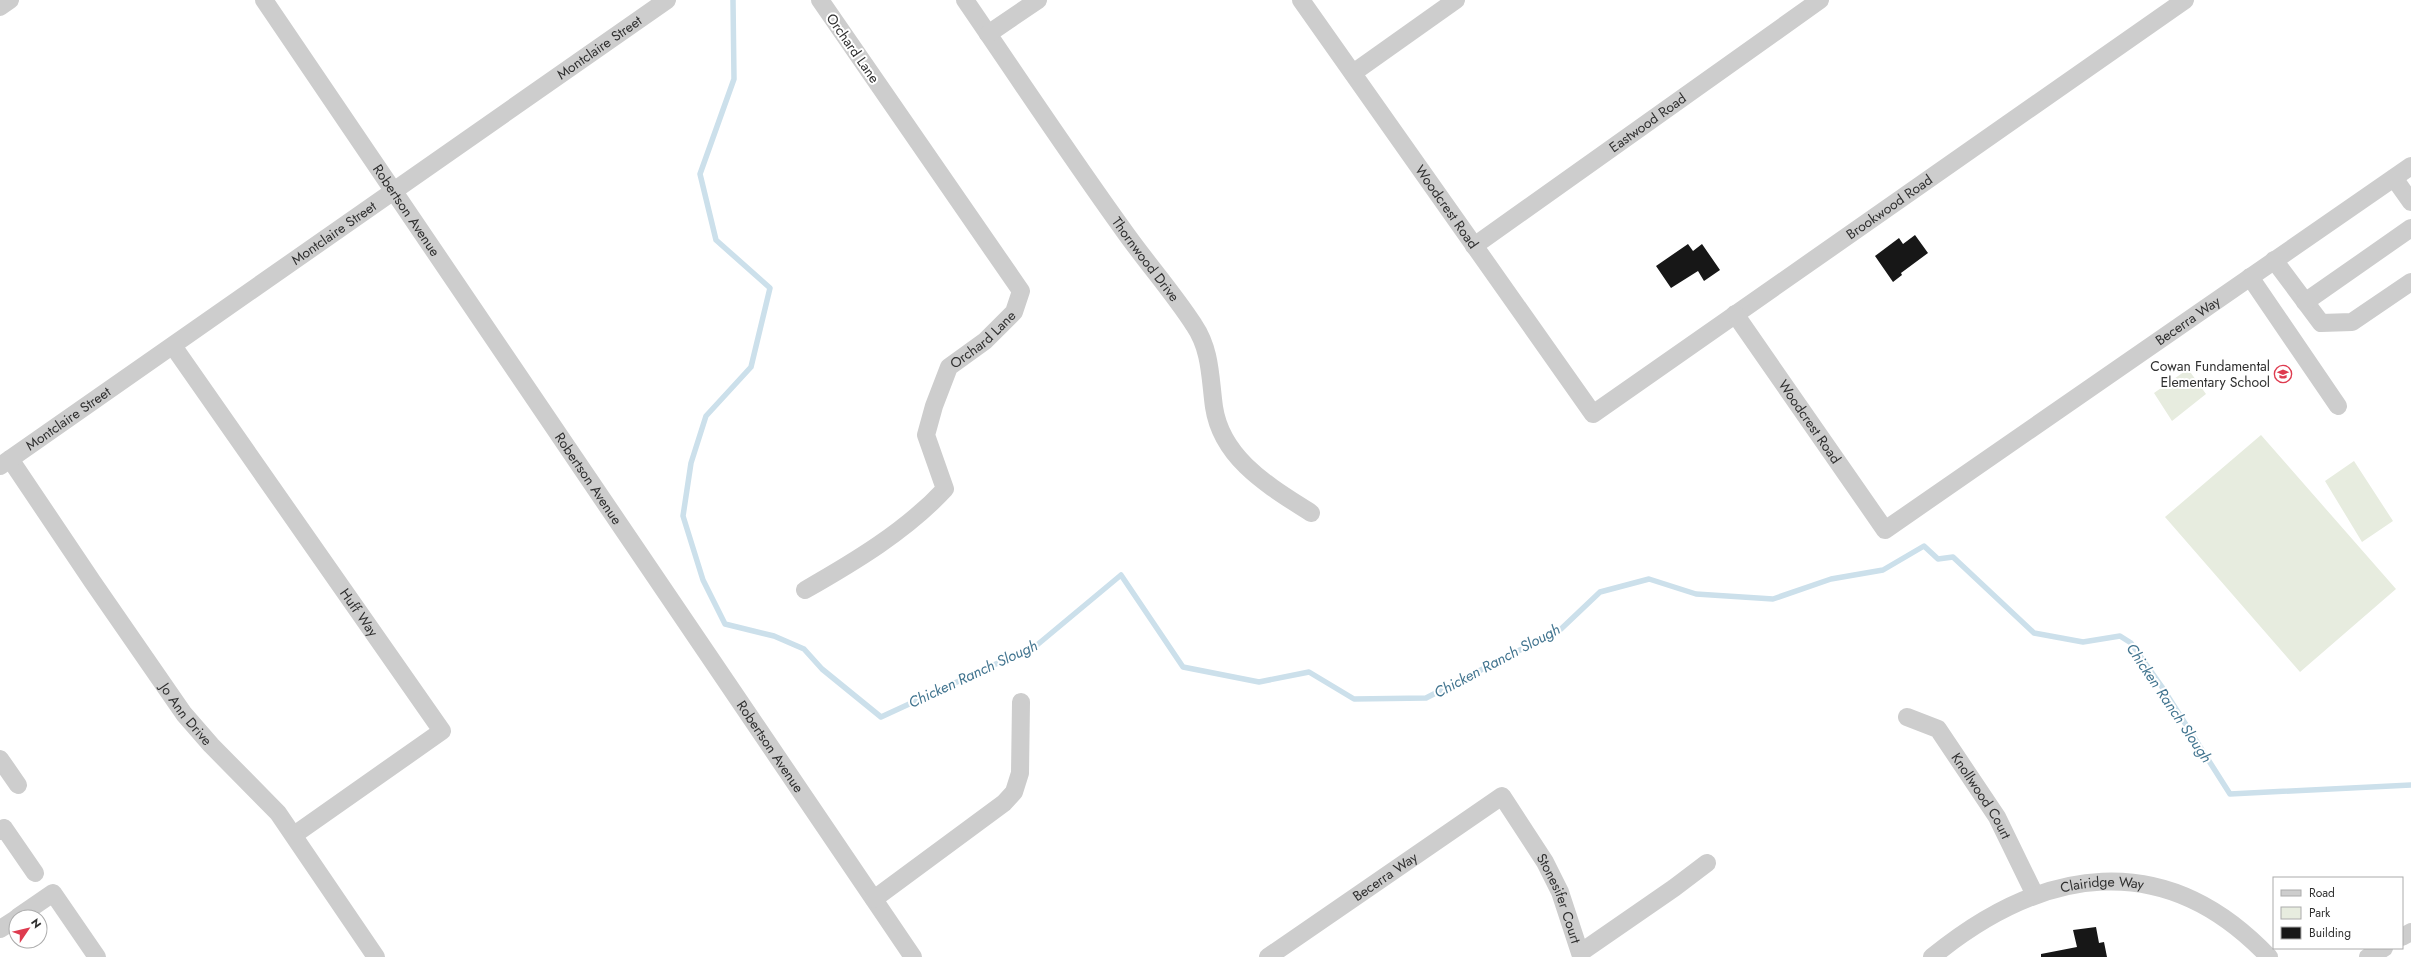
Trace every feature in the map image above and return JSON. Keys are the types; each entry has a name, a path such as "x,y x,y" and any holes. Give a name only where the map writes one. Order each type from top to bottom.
{"street":[{"path":"0,7 10,0"},
{"name":"Robertson Avenue","path":"264,0 913,957"},
{"name":"Montclaire Street","path":"5,463 667,0"},
{"name":"Orchard Lane","path":"805,590 865,554 932,504 945,489 926,435 934,406 949,367 985,341 1014,312 1021,291 820,0"},
{"name":"Thornwood Drive","path":"965,0 1122,229 1195,326 1207,352 1211,366 1215,409 1224,436 1239,460 1260,479 1312,514"},
{"path":"988,34 1038,0"},
{"name":"Woodcrest Road","path":"1301,0 1593,414"},
{"path":"1353,73 1456,0"},
{"name":"Eastwood Road","path":"1474,246 1820,0"},
{"name":"Brookwood Road","path":"1593,414 2184,0"},
{"name":"Becerra Way","path":"1884,530 2411,166"},
{"path":"2394,178 2411,202"},
{"path":"2305,302 2411,228"},
{"path":"2274,260 2321,323 2352,322 2411,282"},
{"path":"2250,277 2338,406"},
{"name":"Woodcrest Road","path":"1736,314 1884,530"},
{"name":"Huff Way","path":"173,346 442,731 294,835"},
{"name":"Jo Ann Drive","path":"5,463 92,581 184,714 212,745 257,789 294,835 376,957"},
{"path":"874,899 1004,804 1014,792 1020,773 1021,702"},
{"name":"Knollwood Court","path":"1907,717 1938,729 1997,817 2035,895"},
{"path":"0,759 18,785"},
{"name":"Becerra Way","path":"1268,957 1502,796"},
{"name":"Stonesifer Court","path":"1502,796 1545,862 1560,892 1580,953 1674,888 1707,863"},
{"path":"0,831 4,828 35,874"},
{"name":"Clairidge Way","path":"1932,957 1985,918 2035,895 2062,886 2090,882 2118,881 2146,884 2174,892 2200,903 2226,919 2269,957"},
{"path":"30,909 53,894 98,957"},
{"path":"2368,957 2382,949"}],"green space":[{"path":"2188,369 2206,394 2172,421 2154,393"},
{"path":"2261,435 2396,589 2300,672 2165,517"},
{"path":"2354,461 2393,521 2362,542 2325,481"}],"building":[{"path":"1915,235 1928,253 1901,273 1902,275 1893,282 1875,256 1899,238 1903,244"},
{"path":"1688,244 1693,251 1702,244 1720,270 1704,281 1698,271 1671,288 1656,266"},
{"path":"2096,927 2099,943 2104,942 2107,957 2041,957 2041,954 2077,947 2073,930"}],"waterway":[{"name":"Chicken Ranch Slough","path":"733,0 734,79 700,174 716,240 770,288 751,367 706,416 691,463 683,516 703,580 725,624 774,636 804,649 822,669 881,717 1037,645 1121,575 1183,667 1259,682 1309,672 1354,699 1426,698 1561,629 1600,592 1649,579 1696,594 1773,599 1831,579 1883,570 1924,546 1938,559 1953,557 2034,633 2083,642 2120,636 2131,643 2162,687 2230,794 2411,785"}],"place":[{"name":"Cowan Fundamental Elementary School","path":"2283,374"}]}
